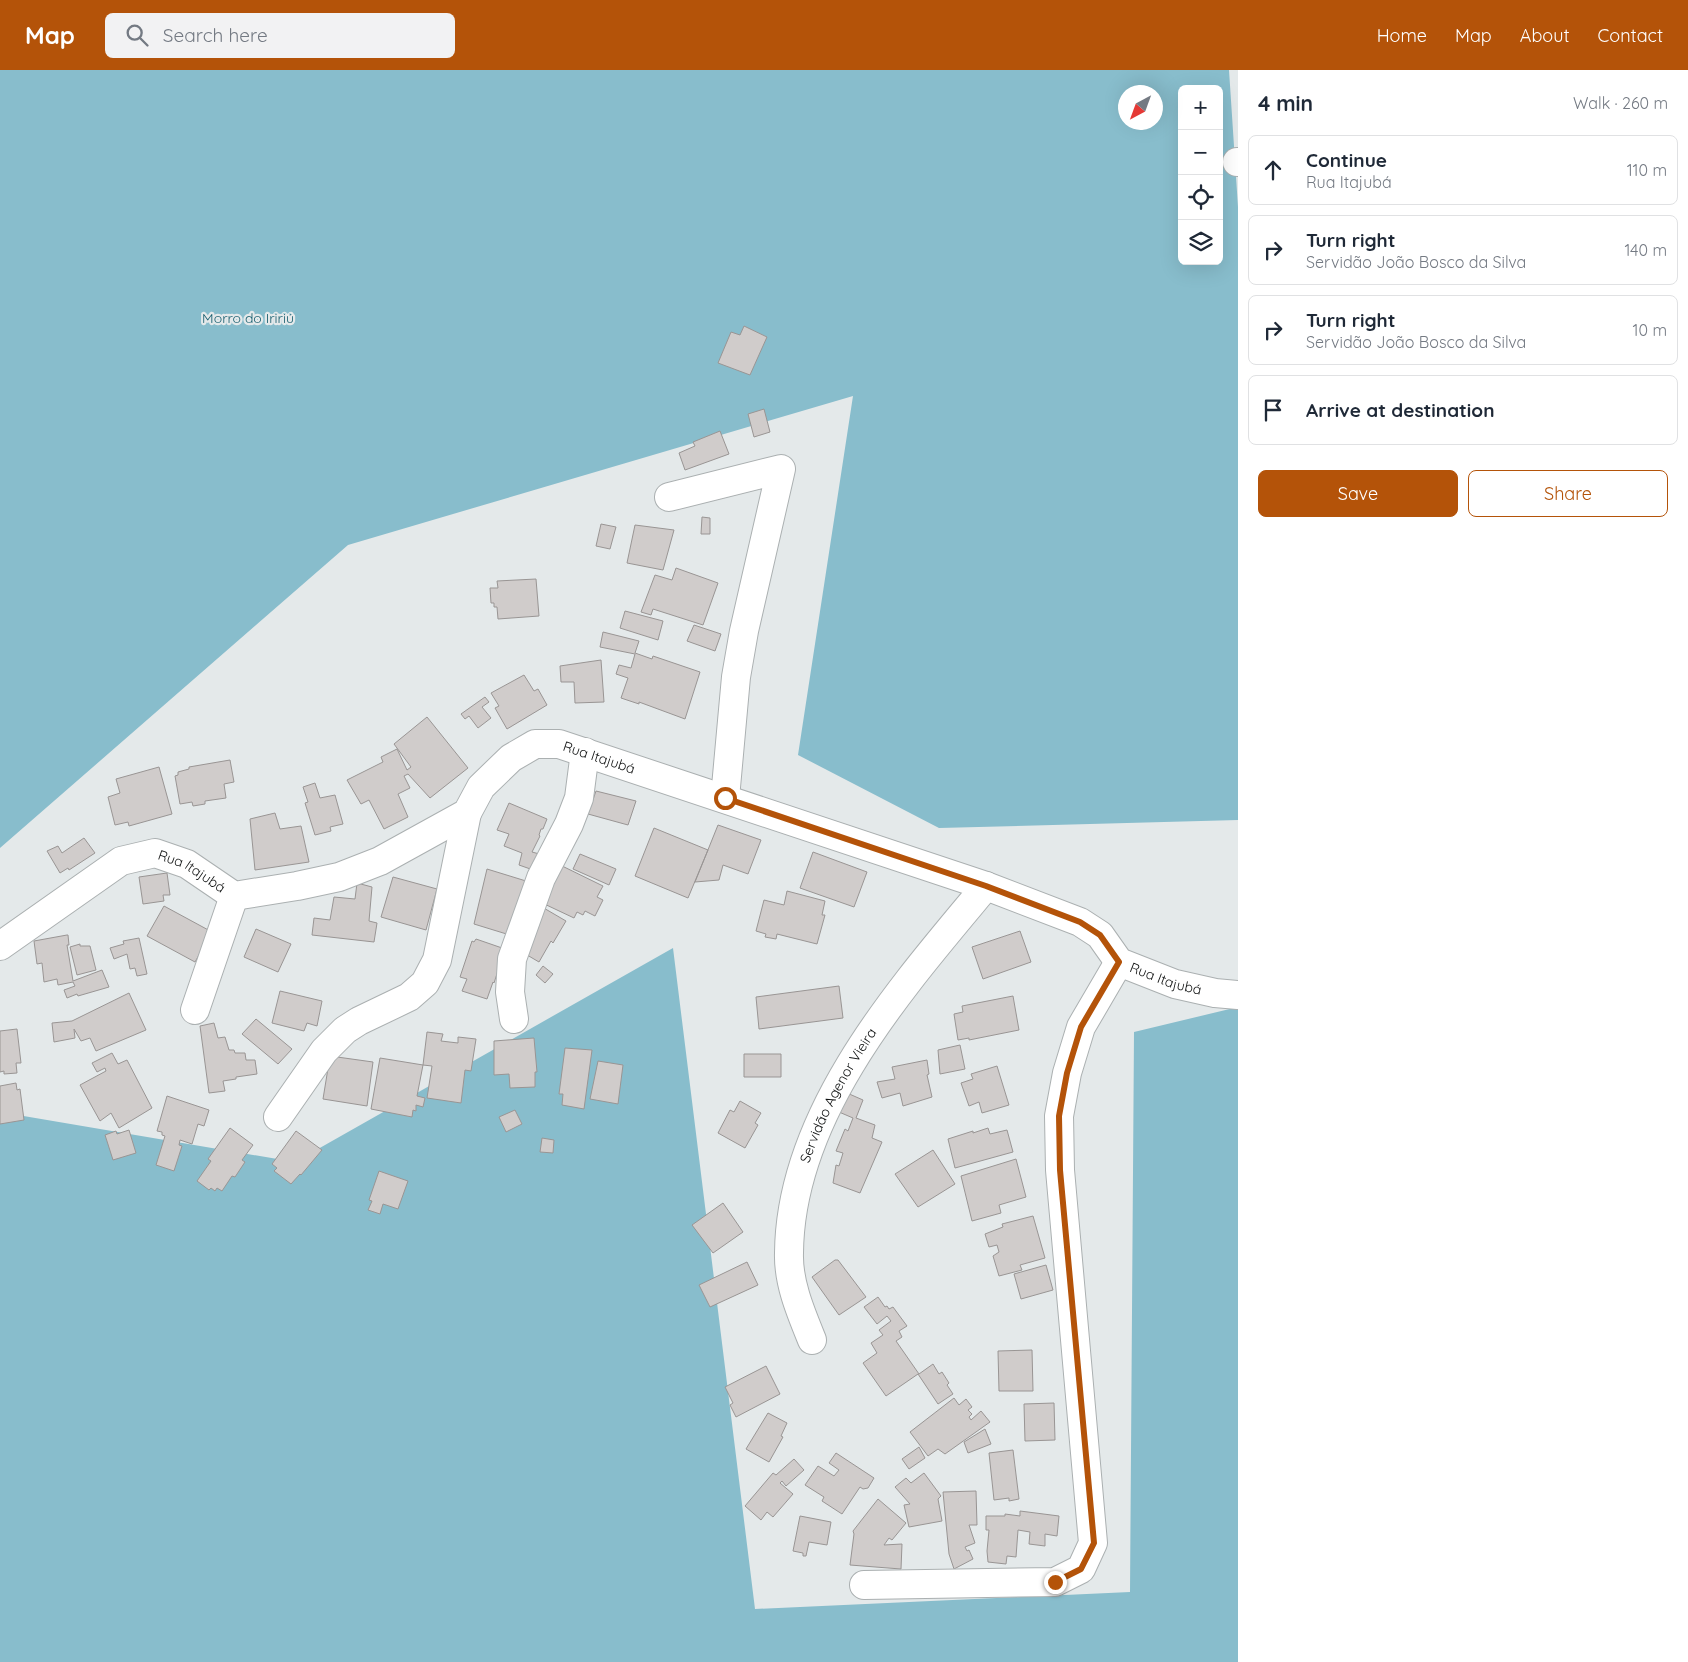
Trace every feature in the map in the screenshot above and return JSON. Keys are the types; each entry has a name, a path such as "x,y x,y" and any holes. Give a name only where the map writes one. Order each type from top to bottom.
{"street":[{"path":"670,497 781,469 744,631 736,677 725,798"},
{"name":"Rua Itajubá","path":"0,946 121,861 155,853 187,864 234,896 340,877 380,861 467,813 481,787 511,758 535,744 559,744 986,886 1080,922 1100,935 1119,962 1175,984 1215,993 1238,994"},
{"path":"514,1019 510,992 512,959 541,878 569,824 579,798 585,752"},
{"path":"278,1117 324,1052 345,1030 359,1021 409,997 425,983 437,960 467,813"},
{"name":"Servidão Agenor Vieira","path":"812,1340 798,1306 789,1254 792,1216 802,1169 821,1118 854,1060 888,1010 922,963 986,886"},
{"path":"195,1010 234,896"},
{"path":"864,1585 1055,1582 1081,1569 1094,1543 1060,1170 1059,1116 1067,1073 1081,1027 1119,962"}],"green space":[{"name":"Morro do Iririú","path":"0,70 1229,70 1238,207 1238,820 939,828 798,755 853,396 348,545 0,848"},
{"path":"673,948 755,1609 1130,1592 1134,1032 1238,1007 1238,1662 0,1662 0,1112 295,1162"}],"building":[{"path":"744,326 767,337 750,375 718,363 731,332 740,335"},
{"path":"764,409 770,432 754,437 748,414"},
{"path":"720,431 729,454 685,470 679,453 695,446 693,442"},
{"path":"702,517 710,518 710,534 701,534"},
{"path":"601,524 616,527 610,549 596,546"},
{"path":"635,525 674,530 663,570 627,563"},
{"path":"676,568 718,583 703,625 653,609 651,615 641,612 655,575 672,580"},
{"path":"536,579 539,616 498,619 497,607 494,607 494,603 491,603 490,588 498,588 497,581"},
{"path":"625,611 663,621 658,640 620,628"},
{"path":"694,625 721,634 715,651 687,641"},
{"path":"603,632 639,641 635,653 652,659 653,656 700,672 685,719 639,702 639,704 621,698 628,678 616,674 619,665 631,668 635,654 600,647"},
{"path":"601,660 604,702 575,703 574,682 561,682 560,666"},
{"path":"524,675 534,691 538,689 547,705 507,729 495,708 499,706 491,693"},
{"path":"485,697 489,702 482,707 491,718 478,728 469,716 465,719 461,714"},
{"path":"427,717 468,768 430,798 408,774 404,776 410,788 398,794 408,817 384,829 369,800 361,804 347,780 383,762 381,757 397,749 407,770 411,767 394,744"},
{"path":"230,760 234,782 224,784 226,798 205,801 205,804 193,806 192,802 180,804 175,776 178,775 178,772 189,769 189,767"},
{"path":"159,767 172,814 129,826 128,822 115,825 108,797 120,793 116,779"},
{"path":"315,783 320,798 335,795 343,824 330,827 331,831 315,835 305,803 308,802 303,787"},
{"path":"596,791 636,801 628,825 588,814"},
{"path":"509,803 547,819 532,852 543,855 536,871 519,865 522,853 504,846 509,834 497,830"},
{"path":"275,813 280,829 301,826 309,862 255,870 250,819"},
{"path":"718,825 761,840 748,874 723,865 719,880 695,882"},
{"path":"654,828 708,850 688,898 635,876"},
{"path":"84,838 95,853 69,870 68,868 60,873 47,851 58,846 62,853"},
{"path":"813,852 867,872 854,907 800,888"},
{"path":"580,854 616,869 609,885 573,869"},
{"path":"556,863 603,886 597,897 603,900 595,916 585,911 583,915 577,912 574,918 538,901"},
{"path":"487,869 526,881 513,936 474,924"},
{"path":"167,873 170,895 163,895 164,901 143,904 139,877"},
{"path":"393,877 437,889 426,930 381,917"},
{"path":"357,883 372,887 369,921 377,923 374,942 312,935 314,918 330,920 334,897 355,899"},
{"path":"787,891 825,901 822,915 825,915 817,944 777,934 776,939 765,937 766,934 756,931 764,900 784,905"},
{"path":"164,906 212,932 195,962 147,936"},
{"path":"542,907 566,921 553,943 551,941 539,962 522,952"},
{"path":"256,929 291,944 278,972 244,957"},
{"path":"1020,931 1031,962 983,979 972,947"},
{"path":"68,935 69,945 67,945 73,981 102,970 109,987 67,998 64,990 75,986 73,982 58,985 57,979 44,982 42,963 37,964 34,941"},
{"path":"139,938 147,974 137,976 135,968 130,969 127,954 114,959 110,948 124,944 123,941"},
{"path":"476,939 505,949 487,999 462,991 467,979 460,977 472,941 474,942"},
{"path":"80,944 80,946 90,946 96,970 77,975 70,947"},
{"path":"543,966 553,974 545,983 536,975"},
{"path":"839,986 843,1018 759,1029 756,997"},
{"path":"280,991 322,1001 317,1026 307,1023 304,1031 272,1023"},
{"path":"129,993 146,1030 96,1051 90,1038 81,1041 74,1029 75,1038 54,1042 52,1023 72,1021"},
{"path":"1013,996 1019,1030 969,1040 969,1038 958,1040 954,1014 963,1012 962,1006"},
{"path":"256,1019 292,1049 278,1064 242,1034"},
{"path":"214,1023 218,1038 225,1037 229,1050 234,1050 235,1053 245,1053 246,1060 255,1060 257,1074 223,1081 225,1091 209,1093 200,1026"},
{"path":"17,1029 21,1063 16,1063 17,1073 4,1074 4,1071 0,1072 0,1031"},
{"path":"427,1032 443,1034 441,1041 458,1043 458,1037 476,1039 471,1071 465,1070 461,1103 427,1098 432,1066 423,1065"},
{"path":"534,1038 537,1072 535,1072 535,1087 510,1088 509,1074 494,1075 494,1041"},
{"path":"960,1045 965,1069 940,1074 938,1050"},
{"path":"565,1048 592,1050 584,1109 562,1105 563,1094 559,1094"},
{"path":"112,1053 118,1064 127,1060 152,1108 119,1128 111,1113 100,1121 80,1085 106,1071 105,1068 97,1072 92,1063"},
{"path":"744,1054 781,1054 781,1077 744,1077"},
{"path":"330,1056 373,1062 367,1106 323,1099"},
{"path":"380,1058 423,1065 417,1096 425,1098 423,1107 416,1105 416,1111 413,1110 412,1117 371,1109"},
{"path":"927,1060 929,1074 927,1075 932,1097 903,1106 900,1093 882,1098 877,1082 895,1079 892,1067"},
{"path":"598,1061 623,1065 618,1104 590,1099"},
{"path":"997,1066 1009,1105 982,1113 979,1102 969,1106 961,1083 973,1079 971,1074"},
{"path":"16,1083 17,1090 20,1089 24,1120 0,1124 0,1086"},
{"path":"847,1093 863,1100 856,1118 875,1125 872,1138 882,1142 860,1193 833,1183 836,1165 839,1166 843,1153 836,1151 845,1129 848,1131 853,1118 839,1112"},
{"path":"167,1096 209,1110 204,1126 198,1124 192,1144 180,1140 179,1145 182,1146 174,1171 156,1165 165,1136 162,1135 162,1132 157,1131"},
{"path":"740,1101 761,1113 755,1123 758,1125 745,1148 718,1133 730,1110 734,1112"},
{"path":"515,1110 522,1124 506,1132 499,1117"},
{"path":"230,1128 253,1145 242,1160 245,1162 235,1177 232,1176 222,1191 217,1188 215,1191 211,1188 209,1190 197,1181 211,1161 208,1159"},
{"path":"988,1128 990,1134 1007,1130 1013,1152 955,1168 948,1139"},
{"path":"129,1130 136,1153 113,1160 105,1135 116,1131 117,1134"},
{"path":"296,1131 322,1150 291,1184 274,1171 277,1168 272,1164"},
{"path":"542,1138 554,1140 553,1153 540,1152"},
{"path":"933,1150 955,1184 918,1207 895,1174"},
{"path":"1016,1159 1026,1197 999,1205 1001,1213 972,1221 961,1176"},
{"path":"379,1171 408,1181 398,1209 383,1204 380,1214 368,1210 372,1201 369,1200"},
{"path":"723,1203 743,1232 713,1253 692,1225"},
{"path":"1033,1216 1045,1258 1020,1265 1022,1270 999,1276 993,1256 999,1252 997,1245 989,1247 985,1234 1003,1227 1002,1224"},
{"path":"835,1260 838,1260 866,1297 839,1315 812,1277"},
{"path":"747,1262 758,1285 710,1307 699,1285"},
{"path":"1046,1265 1053,1290 1021,1299 1014,1274"},
{"path":"878,1297 885,1307 887,1306 889,1309 893,1307 907,1326 899,1331 902,1337 896,1341 919,1374 933,1364 939,1374 942,1372 949,1383 947,1385 953,1394 938,1404 918,1374 886,1396 863,1363 877,1353 871,1343 883,1335 879,1330 891,1321 887,1316 877,1324 864,1307"},
{"path":"1032,1350 1033,1391 999,1391 998,1351"},
{"path":"766,1366 780,1394 736,1417 730,1405 733,1403 725,1387"},
{"path":"954,1398 959,1405 966,1399 972,1407 968,1410 972,1414 969,1417 971,1420 981,1411 990,1422 945,1454 938,1449 928,1456 910,1432"},
{"path":"1054,1403 1055,1440 1025,1441 1024,1404"},
{"path":"768,1413 787,1423 781,1436 783,1437 769,1462 746,1449"},
{"path":"985,1429 991,1444 968,1453 964,1442"},
{"path":"919,1447 925,1458 909,1469 902,1459"},
{"path":"1013,1450 1019,1499 1009,1501 1009,1498 994,1500 989,1453"},
{"path":"836,1453 874,1478 868,1488 863,1489 860,1487 842,1514 822,1501 824,1497 805,1485 818,1466 834,1476 839,1470 829,1463"},
{"path":"794,1459 804,1470 786,1486 782,1481 780,1483 793,1494 773,1517 767,1512 761,1520 745,1506 773,1473 776,1475"},
{"path":"924,1473 941,1496 938,1499 942,1521 909,1527 904,1505 910,1504 895,1487 906,1478 911,1483"},
{"path":"976,1491 977,1525 969,1525 975,1543 965,1547 967,1551 969,1550 973,1559 954,1569 949,1554 943,1492"},
{"path":"878,1499 906,1523 892,1540 889,1538 884,1545 902,1544 901,1569 850,1565 853,1531"},
{"path":"1020,1511 1059,1516 1057,1536 1045,1534 1045,1546 1029,1544 1030,1532 1018,1530 1016,1557 1007,1556 1006,1564 988,1562 989,1530 986,1530 986,1516 1005,1516 1005,1514 1020,1516"},
{"path":"800,1516 831,1522 827,1545 809,1542 806,1556 803,1556 803,1553 793,1551"}],"route":[{"path":"725,798 986,886 1080,922 1100,935 1119,962 1081,1027 1067,1073 1059,1116 1060,1170 1094,1543 1081,1569 1055,1582"}]}
